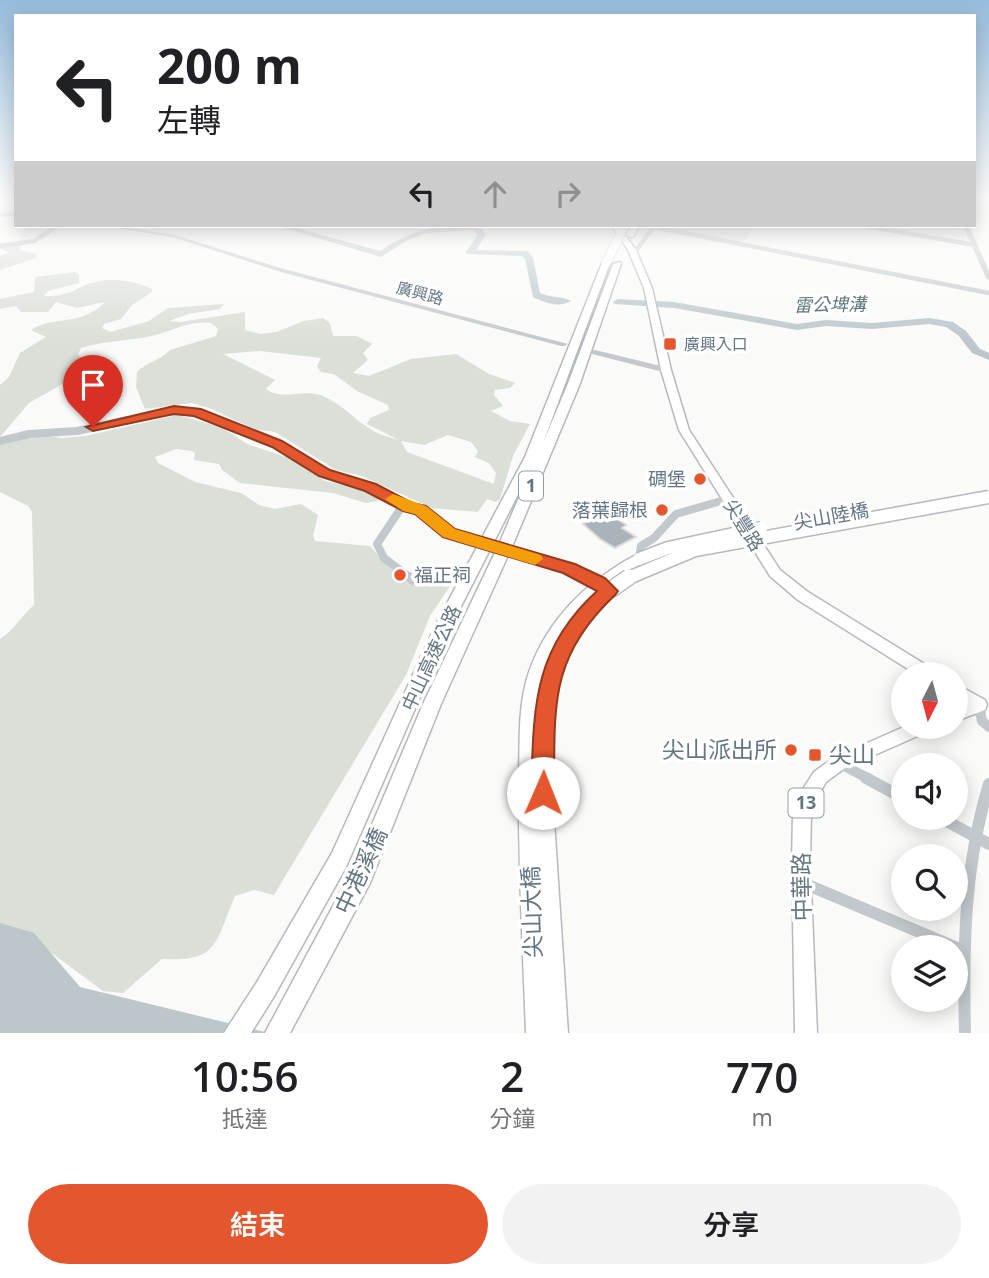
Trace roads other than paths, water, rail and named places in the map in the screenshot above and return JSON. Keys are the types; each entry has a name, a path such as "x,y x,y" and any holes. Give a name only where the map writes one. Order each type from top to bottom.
{"highway":[{"name":"中山高速公路","path":"339,860 443,626 531,457 617,247"},
{"name":"中山高速公路","path":"432,704 507,542 573,386 611,263"},
{"name":"中港溪橋","path":"277,1033 362,876 432,704"},
{"name":"中港溪橋","path":"236,1033 265,990 339,860"}],"main road":[{"name":"尖豐路","path":"625,247 632,256 650,301 666,370 684,430 775,573 789,586 910,662"},
{"name":"尖豐路","path":"631,247 632,256"},
{"name":"尖山陸橋","path":"604,586 639,559 718,536 989,488"},
{"name":"尖山陸橋","path":"604,586 695,550 989,496"},
{"path":"535,789 545,703 552,670 582,615 604,586"},
{"path":"968,696 984,703"},
{"name":"中華路","path":"806,1033 802,883 802,821 805,804 820,777 839,763 893,739"},
{"name":"尖山大橋","path":"535,789 537,1033"},
{"name":"尖山大橋","path":"535,789 556,1033"}],"street":[{"name":"廣興路","path":"212,247 277,271 564,344"},
{"path":"632,256 638,247"},
{"path":"760,247 989,293"},
{"path":"976,247 989,278"},
{"path":"595,352 666,370"},
{"path":"0,441 29,433 76,431 185,410 277,444 324,473 370,487 403,505 420,509 449,533 569,569 604,586"},
{"path":"639,559 641,546 654,538 676,514 728,499"},
{"path":"403,505 377,544 384,558 413,580"},
{"path":"984,703 982,721 989,727"},
{"path":"839,763 891,791"},
{"path":"960,935 975,837 989,784"},
{"path":"962,830 989,844"},
{"path":"802,883 927,935"},
{"path":"963,1012 965,1033"}],"waterway":[{"name":"雷公埤溝","path":"357,247 381,254 391,247"},
{"name":"雷公埤溝","path":"473,247 470,252 524,253 529,258 536,295 549,301 566,301"},
{"name":"雷公埤溝","path":"618,302 674,305 797,327 826,323 872,326 929,321 949,324 962,333 976,351 989,357"}],"place":[{"name":"廣興入口","path":"670,344"},
{"name":"碉堡","path":"700,479"},
{"name":"落葉歸根","path":"662,510"},
{"name":"福正祠","path":"400,575"},
{"name":"尖山派出所","path":"791,750"},
{"name":"尖山","path":"815,755"}]}
